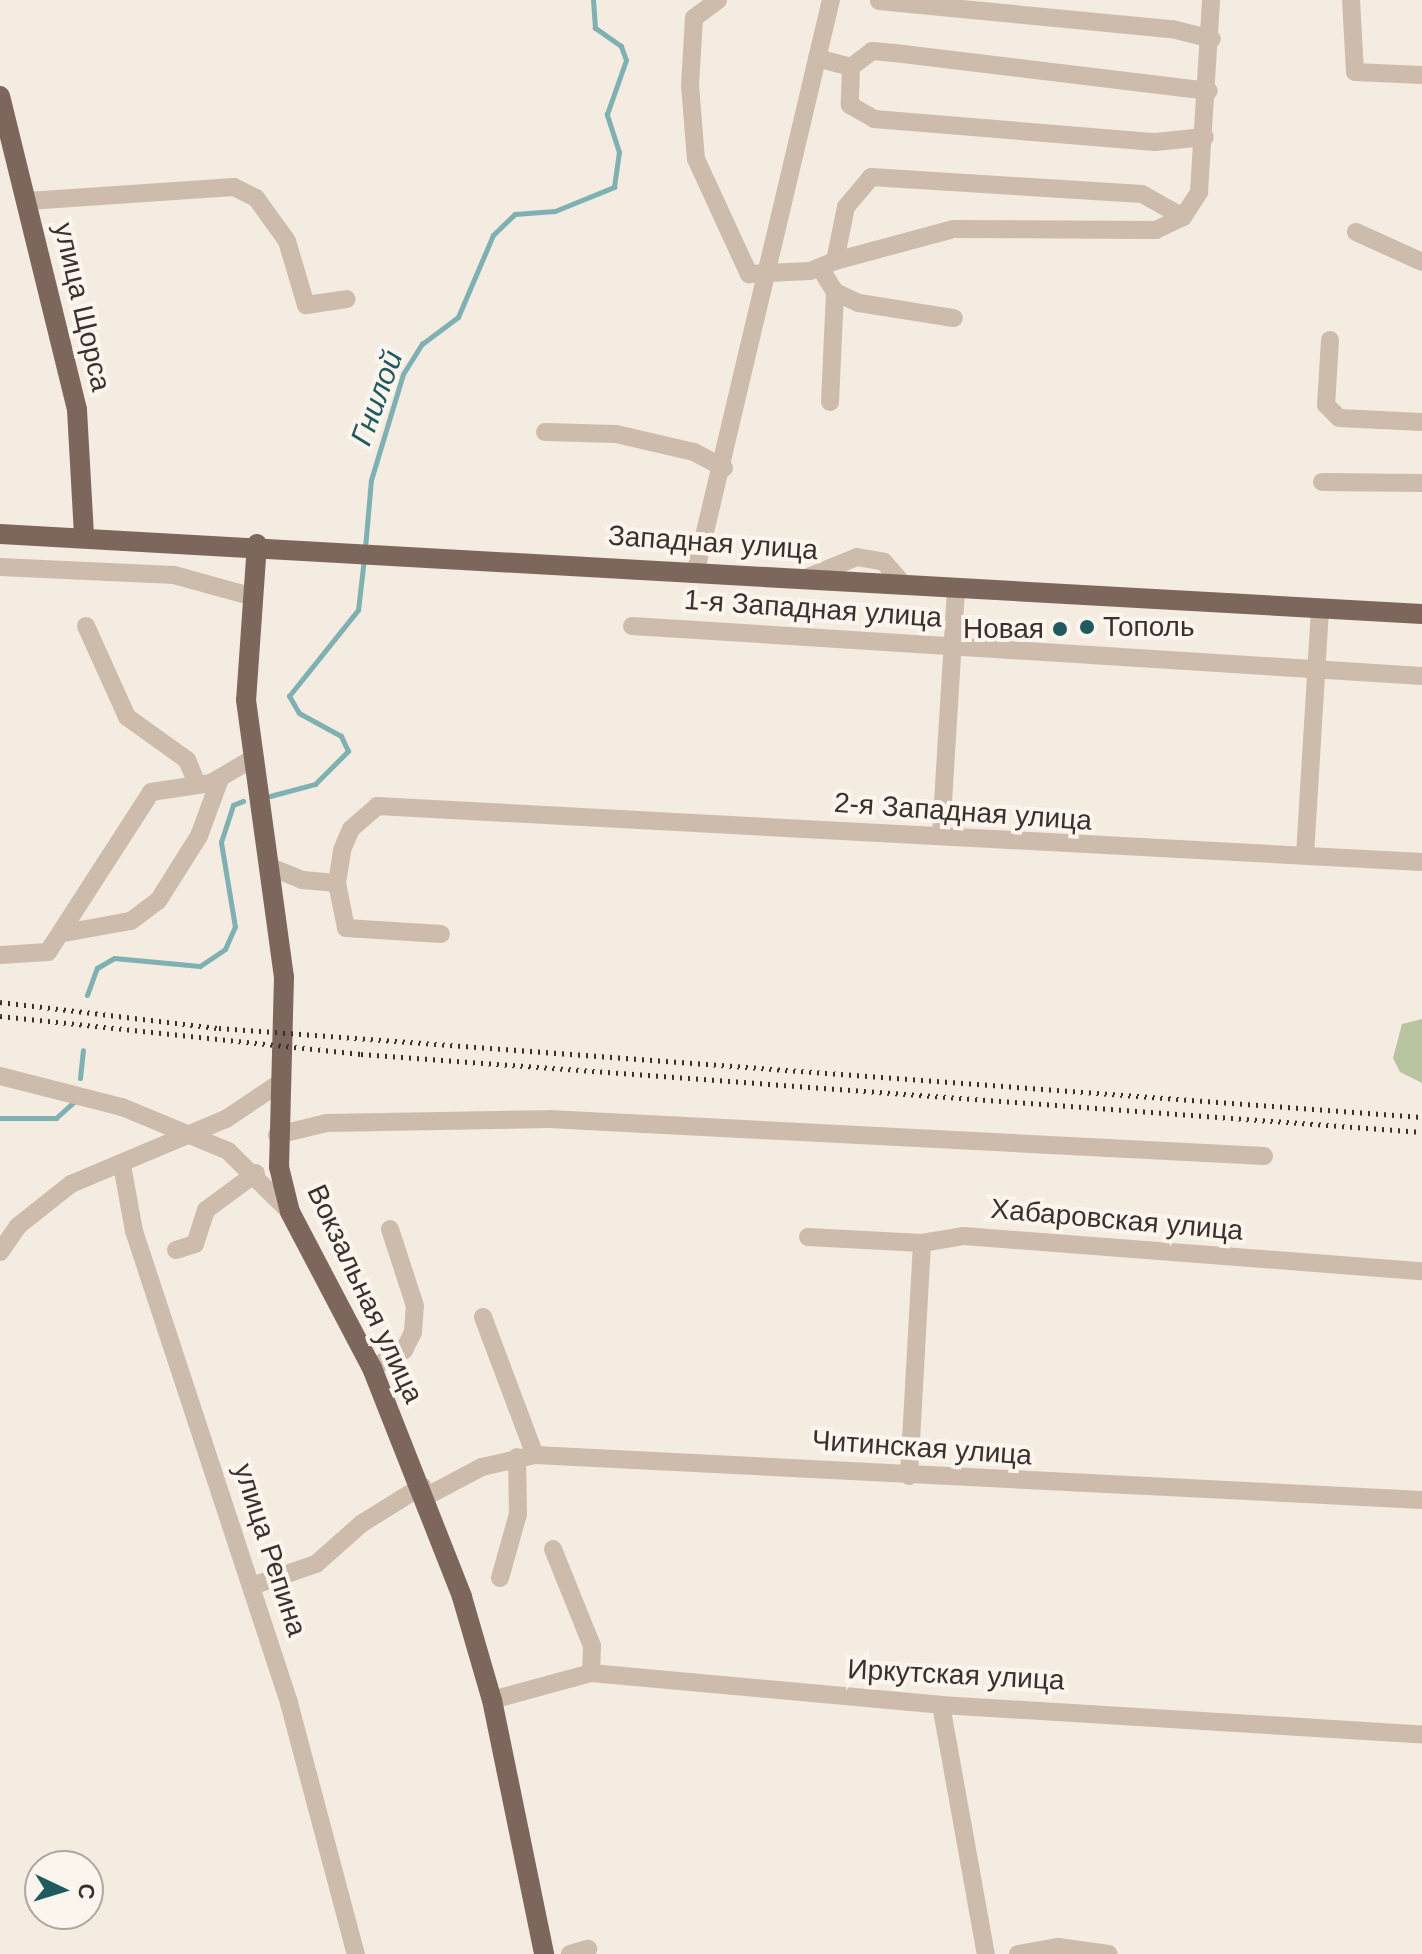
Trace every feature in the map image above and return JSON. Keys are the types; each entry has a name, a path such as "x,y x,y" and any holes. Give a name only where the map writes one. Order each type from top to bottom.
{"main road":[{"name":"улица Щорса","path":"0,96 77,410 84,534"},
{"name":"Западная улица","path":"0,534 84,534 1422,614"},
{"name":"Вокзальная улица","path":"257,544 250,760 284,977 277,1135 290,1212 372,1368 424,1491 492,1700 544,1954"}],"street":[{"path":"718,0 694,18 690,85 696,159 743,267 765,275 828,265 954,229 1156,230 1183,217 1199,192 1209,91 1211,0"},
{"path":"696,570 724,468 765,275 831,0"},
{"path":"1351,0 1349,63 1355,72 1422,75"},
{"path":"879,1 1172,29 1212,39"},
{"path":"851,67 872,51 1209,91"},
{"path":"817,58 851,67"},
{"path":"851,67 850,105 859,117 1155,142 1205,137"},
{"path":"830,402 835,292 828,265 846,207 871,177 1142,194 1183,217"},
{"path":"28,201 234,187 256,198 287,241 306,305 347,299"},
{"path":"1356,232 1422,262"},
{"path":"835,292 883,310 954,318"},
{"path":"1330,340 1326,405 1339,418 1422,422"},
{"path":"545,432 616,434 694,452 724,468"},
{"path":"1322,482 1422,483"},
{"path":"0,567 174,575 254,597"},
{"path":"941,835 956,587"},
{"path":"1305,855 1320,608"},
{"path":"86,626 127,717 187,760 197,783"},
{"name":"1-я Западная улица","path":"632,626 1422,676"},
{"path":"0,955 33,957 64,933 146,796 220,779 250,760"},
{"path":"64,933 131,921 158,901 199,836 220,779"},
{"name":"2-я Западная улица","path":"337,883 351,829 377,806 1422,862"},
{"path":"268,866 337,883 346,928 441,934"},
{"path":"0,1076 110,1103 192,1134 256,1173 290,1212"},
{"path":"0,1252 6,1234 71,1184 192,1134 281,1082"},
{"path":"277,1135 327,1123 549,1119 1264,1156"},
{"name":"улица Репина","path":"122,1165 134,1231 252,1586 356,1954"},
{"path":"176,1250 195,1244 206,1210 256,1173"},
{"path":"372,1368 404,1350 413,1332 415,1306 390,1229"},
{"name":"Хабаровская улица","path":"808,1237 922,1243 964,1236 1114,1244 1422,1271"},
{"path":"909,1476 922,1243"},
{"path":"483,1317 526,1456 518,1514 500,1578"},
{"name":"Читинская улица","path":"252,1586 316,1564 361,1524 424,1491 526,1456 1422,1500"},
{"path":"553,1549 592,1646 591,1673"},
{"name":"Иркутская улица","path":"492,1700 591,1673 941,1705 1422,1734"},
{"path":"941,1705 986,1954"},
{"path":"1018,1954 1058,1947 1109,1954"}],"green space":[{"path":"1422,1019 1422,1083 1400,1072 1393,1058 1402,1024"}],"waterway":[{"name":"Гнилой","path":"365,548 371,480 403,374 422,344 458,317 493,235 515,214 555,211 614,187 619,152 607,114 626,60 621,46 595,28 593,0"},
{"name":"Гнилой","path":"270,796 315,784 348,751 341,736 299,713 289,696 358,610 364,558"},
{"name":"Гнилой","path":"87,995 97,968 114,958 200,966 225,949 235,927 221,842 233,805 243,801"},
{"name":"Гнилой","path":"80,1078 83,1050"},
{"name":"Гнилой","path":"0,1118 56,1118 76,1100"}],"railway":[{"path":"0,1002 219,1028 1422,1117"},
{"path":"0,1016 361,1054 1422,1132"}],"place":[{"name":"Тополь","path":"1087,627"},
{"name":"Новая","path":"1060,629"}]}
